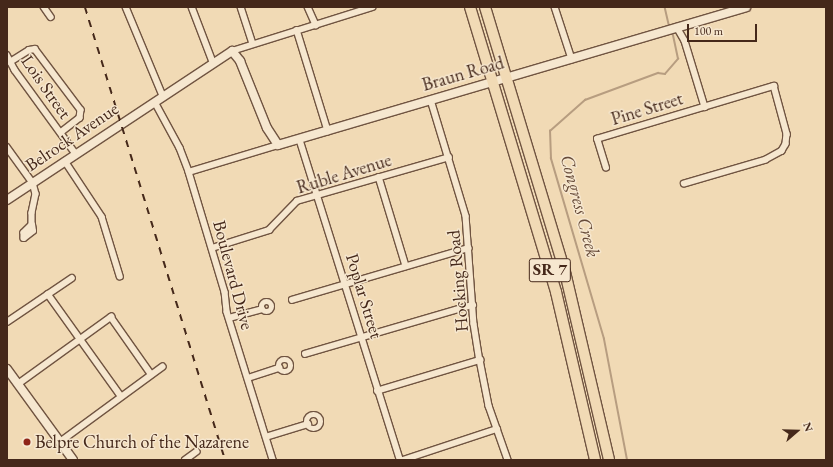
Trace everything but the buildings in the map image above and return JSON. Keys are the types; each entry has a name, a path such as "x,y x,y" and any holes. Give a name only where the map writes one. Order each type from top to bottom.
{"highway":[{"name":"SR 7","path":"470,7 531,158 575,311 609,460"},
{"path":"475,7 500,80"},
{"name":"SR 7","path":"485,7 500,80 556,292 595,460"}],"street":[{"path":"44,7 51,16"},
{"path":"126,7 164,96 213,62 232,51 372,7"},
{"path":"192,7 213,62"},
{"path":"241,7 253,44"},
{"path":"308,7 316,25"},
{"path":"555,7 572,59"},
{"name":"Braun Road","path":"189,172 746,7"},
{"path":"677,27 684,41 705,107"},
{"path":"297,30 328,131"},
{"path":"10,62 29,50 35,49 81,110 80,118 60,133"},
{"path":"232,51 240,61 267,128 278,145"},
{"name":"Lois Street","path":"7,54 10,62 76,154"},
{"name":"Pine Street","path":"606,168 597,139 774,86 785,127 786,144 775,157 684,184"},
{"name":"Belrock Avenue","path":"7,200 164,96"},
{"name":"Hocking Road","path":"431,100 466,216 473,305 480,360 497,429 508,460"},
{"name":"Boulevard Drive","path":"155,102 180,148 189,172 226,295 229,318 273,460"},
{"name":"Poplar Street","path":"300,140 377,392 400,460"},
{"path":"7,146 33,183 37,198 32,214 32,226"},
{"name":"Ruble Avenue","path":"212,248 269,230 295,202 448,157"},
{"path":"65,161 102,217 120,276"},
{"path":"379,177 406,266"},
{"path":"292,300 469,248"},
{"path":"7,322 72,278"},
{"path":"48,294 122,396"},
{"path":"305,354 473,305"},
{"path":"229,318 262,308"},
{"path":"18,384 110,317 151,374"},
{"path":"377,392 480,360"},
{"path":"60,442 162,367"},
{"path":"248,378 279,368"},
{"path":"7,369 73,460"},
{"path":"266,438 308,424"},
{"path":"403,460 497,429"},
{"path":"185,460 196,452"}],"waterway":[{"name":"Congress Creek","path":"665,7 669,25"},
{"name":"Congress Creek","path":"627,460 604,339 551,159 550,131 585,100 658,73 665,74 678,59 673,35"}],"railway":[{"path":"85,7 225,460"}],"place":[{"name":"Belpre Church of the Nazarene","path":"27,442"}]}
